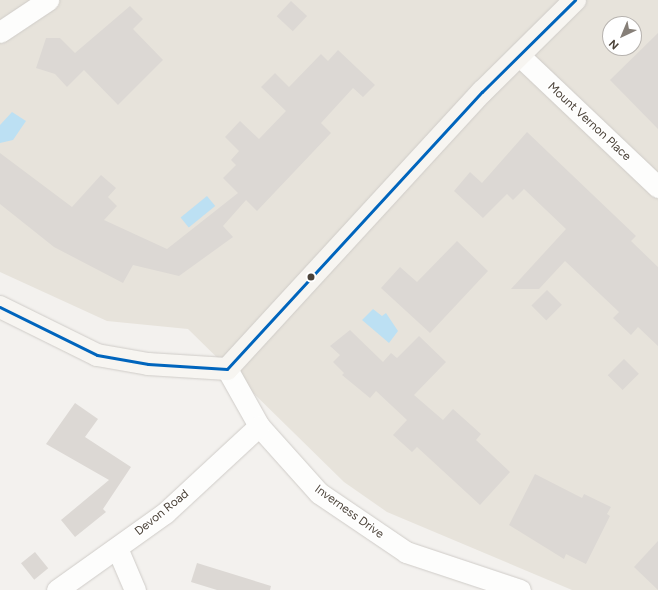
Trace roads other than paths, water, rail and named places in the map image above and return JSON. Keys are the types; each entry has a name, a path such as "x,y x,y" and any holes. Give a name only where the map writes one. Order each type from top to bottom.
{"main road":[{"path":"0,307 97,355 148,364 227,369 477,98 521,57 575,0"}],"street":[{"path":"0,32 48,0"},
{"name":"Mount Vernon Place","path":"521,57 658,187"},
{"name":"Inverness Drive","path":"227,369 259,426 319,493 406,552 520,590"},
{"name":"Devon Road","path":"57,590 118,548 196,486 259,426"},
{"path":"118,548 135,590"}],"water":[{"path":"12,112 26,121 13,140 0,143 0,125"},
{"path":"207,196 215,206 189,227 181,217"},
{"path":"373,309 382,316 386,313 398,331 389,343 362,320"}]}
